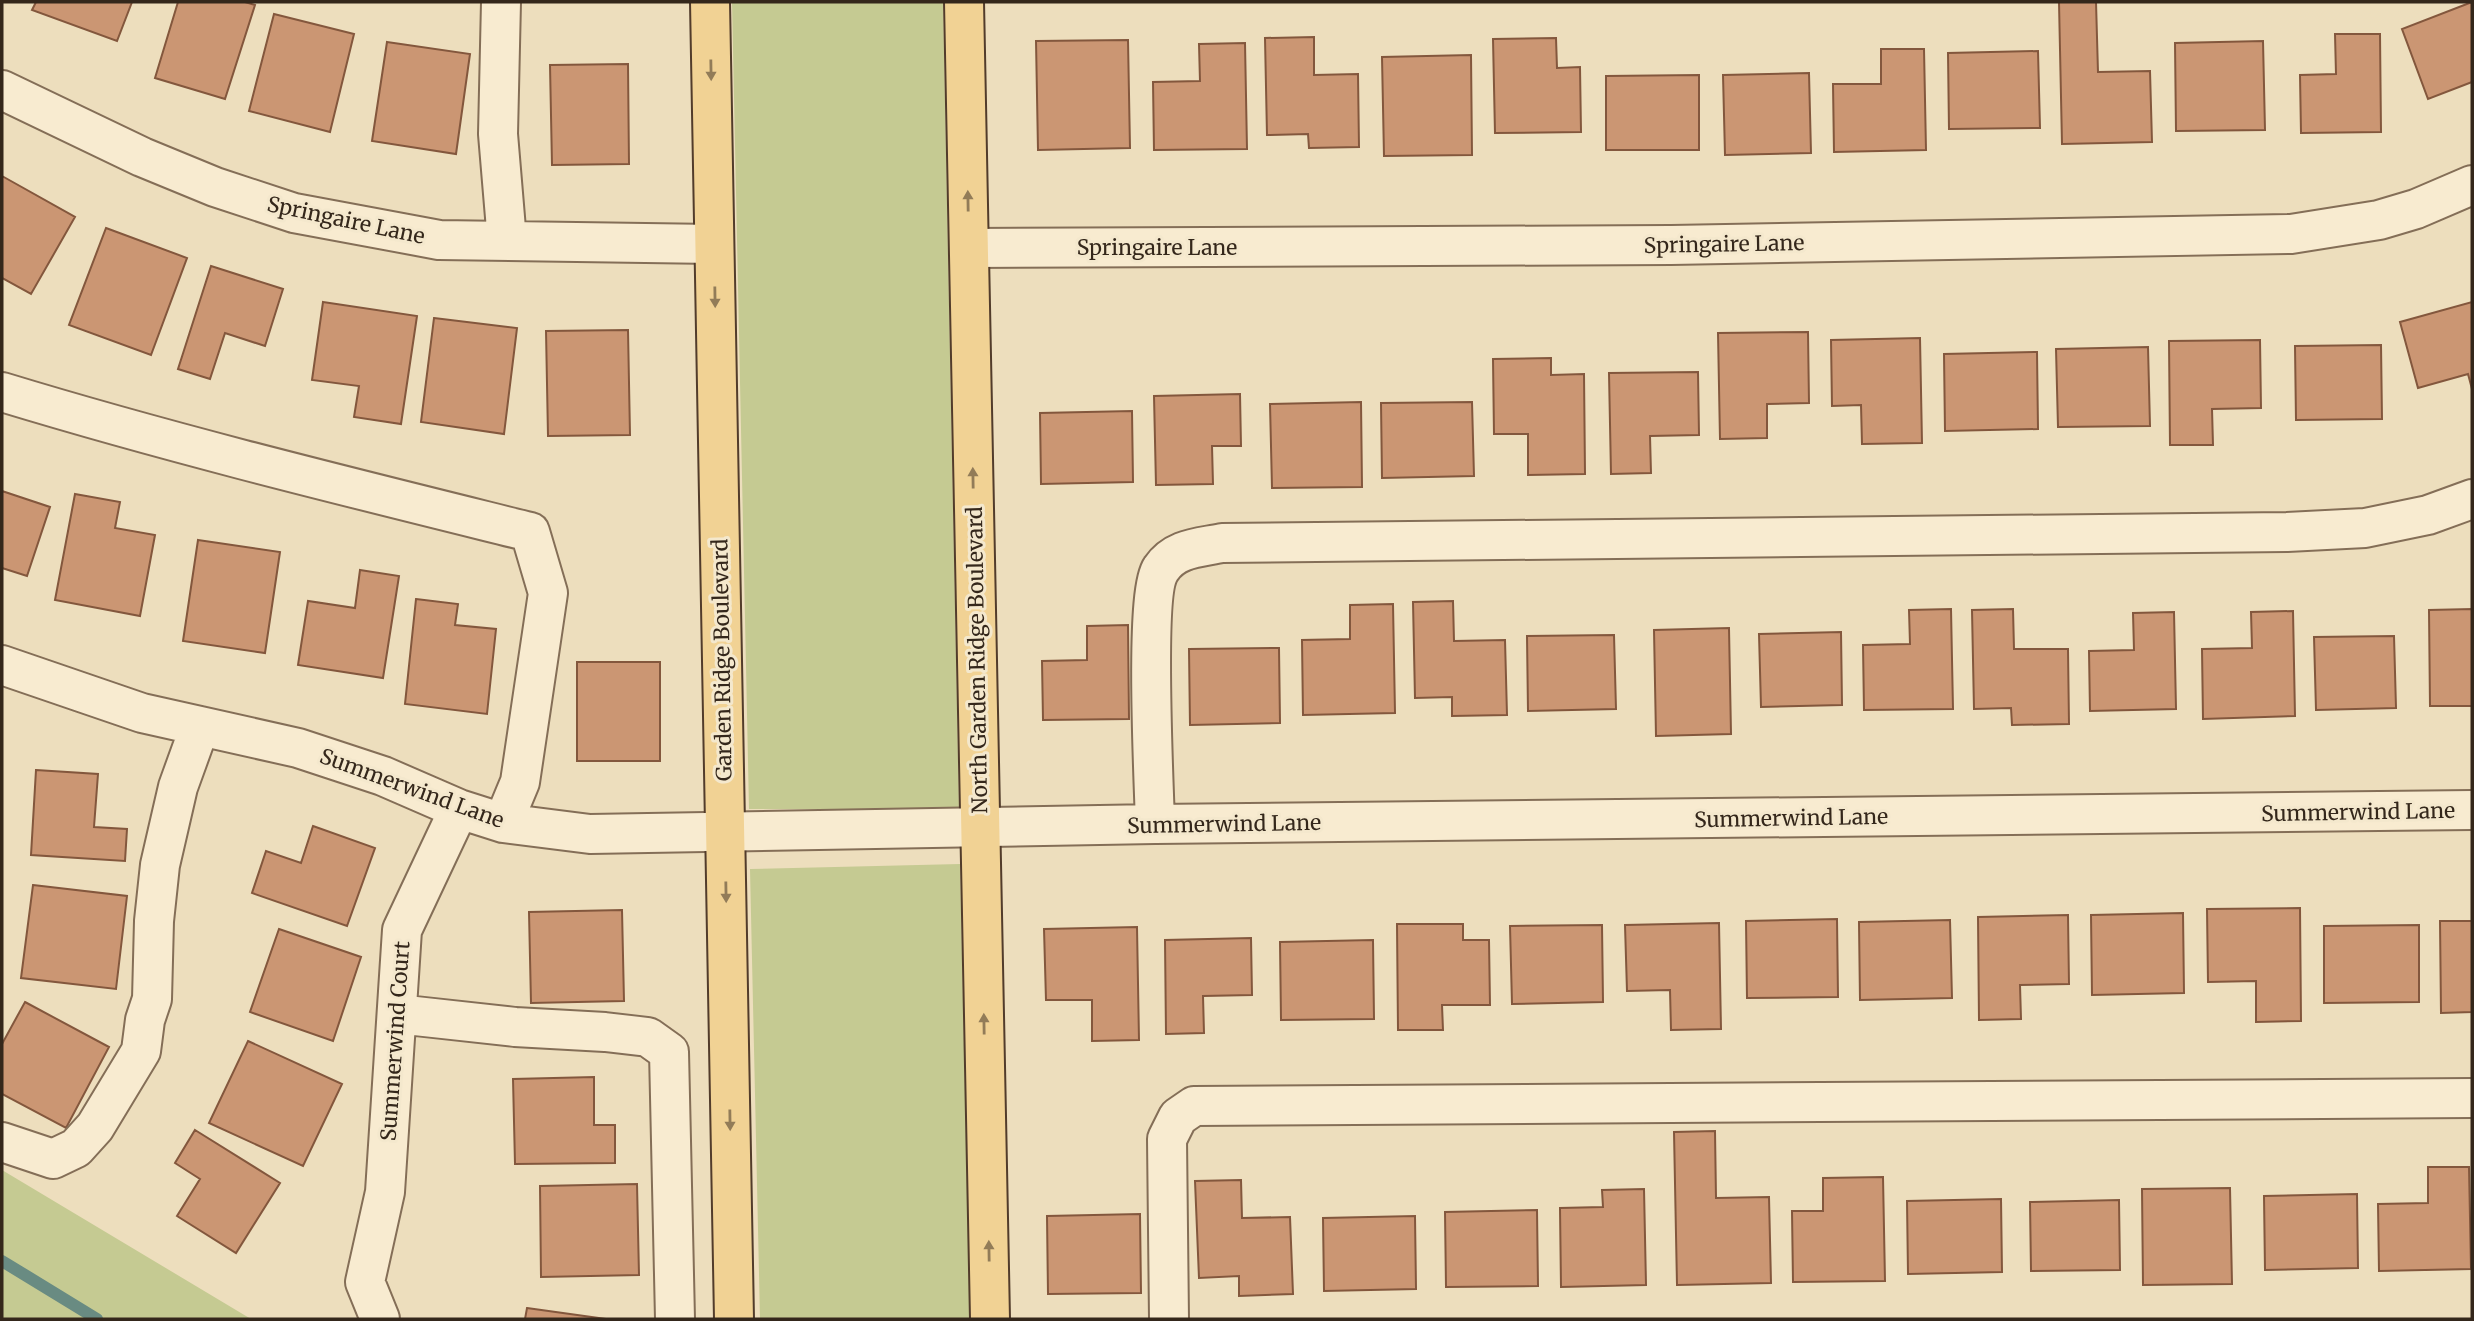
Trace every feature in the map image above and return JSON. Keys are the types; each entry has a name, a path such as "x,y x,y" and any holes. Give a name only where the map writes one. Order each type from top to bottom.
{"main road":[{"name":"Garden Ridge Boulevard","path":"710,2 734,1319"},
{"name":"North Garden Ridge Boulevard","path":"964,2 990,1319"}],"street":[{"path":"500,2 498,134 507,241"},
{"name":"Springaire Lane","path":"2,90 142,157 215,187 293,214 439,240 714,244"},
{"name":"Springaire Lane","path":"969,248 1657,245 2291,234 2379,220 2416,209 2472,185"},
{"path":"2,392 147,436 530,532 548,593 520,782 503,823"},
{"path":"1155,824 1152,609 1159,571 1176,552 1222,543 2287,532 2365,528 2428,515 2472,499"},
{"name":"Summerwind Lane","path":"2,665 142,713 298,748 383,776 459,809 503,823 590,834 1155,824 2472,810"},
{"path":"2,1142 53,1159 76,1148 95,1127 141,1051 145,1020 152,999 153,921 160,865 178,787 200,726"},
{"name":"Summerwind Court","path":"380,1319 365,1282 386,1192 402,930 459,809"},
{"path":"397,1014 515,1027 605,1031 648,1037 668,1052 675,1319"},
{"path":"1169,1319 1167,1139 1178,1117 1194,1106 2472,1098"}],"green space":[{"path":"732,2 943,2 959,809 749,809"},
{"path":"960,864 970,1319 760,1319 750,869"},
{"path":"2,1170 251,1319 2,1319"}],"building":[{"path":"36,2 132,2 117,41 32,10"},
{"path":"178,2 245,2 255,5 225,99 155,78"},
{"path":"2059,2 2096,2 2098,72 2150,71 2152,142 2062,144"},
{"path":"2472,2 2472,82 2428,99 2402,29"},
{"path":"274,14 354,34 330,132 249,111"},
{"path":"2335,34 2380,34 2381,132 2301,133 2300,75 2336,74"},
{"path":"1314,37 1314,75 1358,74 1359,147 1309,148 1308,134 1267,135 1265,38"},
{"path":"1556,38 1557,68 1580,67 1581,132 1495,133 1493,39"},
{"path":"1128,40 1130,148 1038,150 1036,41"},
{"path":"2263,41 2265,130 2176,131 2175,43"},
{"path":"387,42 470,54 456,154 372,141"},
{"path":"1245,43 1247,149 1154,150 1153,82 1200,81 1199,44"},
{"path":"1881,49 1924,49 1926,150 1834,152 1833,84 1881,84"},
{"path":"2038,51 2040,128 1949,129 1948,53"},
{"path":"1471,55 1472,155 1384,156 1382,57"},
{"path":"628,64 629,164 552,165 550,65"},
{"path":"1809,73 1811,153 1725,155 1723,75"},
{"path":"1699,75 1699,150 1606,150 1606,76"},
{"path":"2,176 75,217 31,294 2,278"},
{"path":"106,228 187,258 151,355 69,325"},
{"path":"211,266 283,289 265,346 225,333 210,379 178,369"},
{"path":"323,302 417,316 401,424 354,417 359,386 312,380"},
{"path":"2472,302 2472,389 2468,374 2418,388 2400,322"},
{"path":"434,318 517,328 504,434 421,422"},
{"path":"628,330 630,435 548,436 546,331"},
{"path":"1808,332 1809,403 1767,404 1767,438 1720,439 1718,333"},
{"path":"1920,338 1922,443 1862,444 1861,405 1832,406 1831,340"},
{"path":"2260,340 2261,408 2212,409 2213,445 2170,445 2169,341"},
{"path":"2381,345 2382,419 2296,420 2295,346"},
{"path":"2148,347 2150,426 2058,427 2056,349"},
{"path":"2037,352 2038,429 1945,431 1944,354"},
{"path":"1551,358 1551,375 1584,374 1585,474 1528,475 1528,434 1494,434 1493,359"},
{"path":"1698,372 1699,435 1650,436 1651,473 1611,474 1609,373"},
{"path":"1240,394 1241,446 1212,446 1213,484 1156,485 1154,396"},
{"path":"1361,402 1362,487 1272,488 1270,404"},
{"path":"1472,402 1474,476 1382,478 1381,403"},
{"path":"1132,411 1133,482 1041,484 1040,413"},
{"path":"2,491 50,507 27,576 2,568"},
{"path":"75,494 120,502 115,528 155,535 140,616 55,600"},
{"path":"198,540 280,552 265,653 183,641"},
{"path":"360,570 399,576 383,678 298,665 308,601 355,608"},
{"path":"416,599 458,604 455,625 496,629 487,714 405,704"},
{"path":"1453,601 1454,641 1505,640 1507,715 1452,716 1452,697 1415,698 1413,602"},
{"path":"1393,604 1395,713 1303,715 1302,640 1350,639 1350,605"},
{"path":"1951,609 1953,709 1864,710 1863,645 1910,644 1909,610"},
{"path":"2013,609 2014,649 2068,649 2069,724 2012,725 2011,708 1974,709 1972,610"},
{"path":"2472,609 2472,706 2430,706 2429,610"},
{"path":"2293,611 2295,716 2203,719 2202,649 2252,648 2251,612"},
{"path":"2174,612 2176,709 2090,711 2089,651 2134,650 2133,613"},
{"path":"1128,625 1129,719 1043,720 1042,661 1087,660 1087,626"},
{"path":"1729,628 1731,734 1656,736 1654,630"},
{"path":"1841,632 1842,705 1761,707 1759,634"},
{"path":"1614,635 1616,709 1528,711 1527,636"},
{"path":"2394,636 2396,708 2316,710 2314,637"},
{"path":"1279,648 1280,723 1190,725 1189,649"},
{"path":"577,662 660,662 660,761 577,761"},
{"path":"36,770 98,774 94,827 127,829 125,861 31,855"},
{"path":"313,826 375,848 347,926 252,893 266,851 301,863"},
{"path":"33,885 127,896 116,989 21,978"},
{"path":"2300,908 2301,1021 2256,1022 2256,981 2208,982 2207,909"},
{"path":"622,910 624,1001 531,1003 529,912"},
{"path":"2183,913 2184,993 2092,995 2091,915"},
{"path":"2068,915 2069,984 2020,985 2021,1019 1979,1020 1978,917"},
{"path":"1837,919 1838,997 1747,998 1746,921"},
{"path":"1950,920 1952,998 1860,1000 1859,922"},
{"path":"2440,921 2472,921 2472,1012 2441,1013"},
{"path":"1719,923 1721,1029 1671,1030 1670,990 1627,991 1625,925"},
{"path":"1397,924 1463,924 1463,940 1489,940 1490,1005 1442,1005 1443,1030 1398,1030"},
{"path":"1602,925 1603,1002 1512,1004 1510,926"},
{"path":"2419,925 2419,1002 2324,1003 2324,926"},
{"path":"1137,927 1139,1040 1092,1041 1092,1000 1046,1000 1044,929"},
{"path":"279,929 361,957 333,1041 250,1012"},
{"path":"1251,938 1252,995 1203,996 1204,1033 1166,1034 1165,940"},
{"path":"1373,940 1374,1019 1281,1020 1280,942"},
{"path":"25,1002 109,1047 66,1128 2,1094 2,1044"},
{"path":"248,1041 342,1084 303,1166 209,1123"},
{"path":"594,1077 594,1125 615,1125 615,1163 515,1164 513,1079"},
{"path":"195,1130 280,1183 236,1253 177,1216 200,1179 175,1163"},
{"path":"1715,1131 1716,1198 1769,1197 1771,1283 1677,1285 1674,1132"},
{"path":"2428,1167 2469,1167 2471,1269 2379,1271 2378,1204 2428,1203"},
{"path":"1883,1177 1885,1281 1793,1282 1792,1211 1823,1211 1823,1178"},
{"path":"1241,1180 1242,1218 1290,1217 1293,1294 1239,1296 1239,1276 1199,1278 1195,1181"},
{"path":"637,1184 639,1275 541,1277 540,1186"},
{"path":"2230,1188 2232,1284 2143,1285 2142,1189"},
{"path":"1644,1189 1646,1285 1561,1287 1560,1208 1603,1207 1602,1190"},
{"path":"2357,1194 2358,1268 2265,1270 2264,1196"},
{"path":"2001,1199 2002,1272 1908,1274 1907,1201"},
{"path":"2119,1200 2120,1270 2031,1271 2030,1202"},
{"path":"1537,1210 1538,1286 1446,1287 1445,1212"},
{"path":"1140,1214 1141,1293 1048,1294 1047,1216"},
{"path":"1415,1216 1416,1289 1324,1291 1323,1218"},
{"path":"527,1308 606,1319 525,1319"}],"waterway":[{"path":"2,1261 97,1319"}]}
